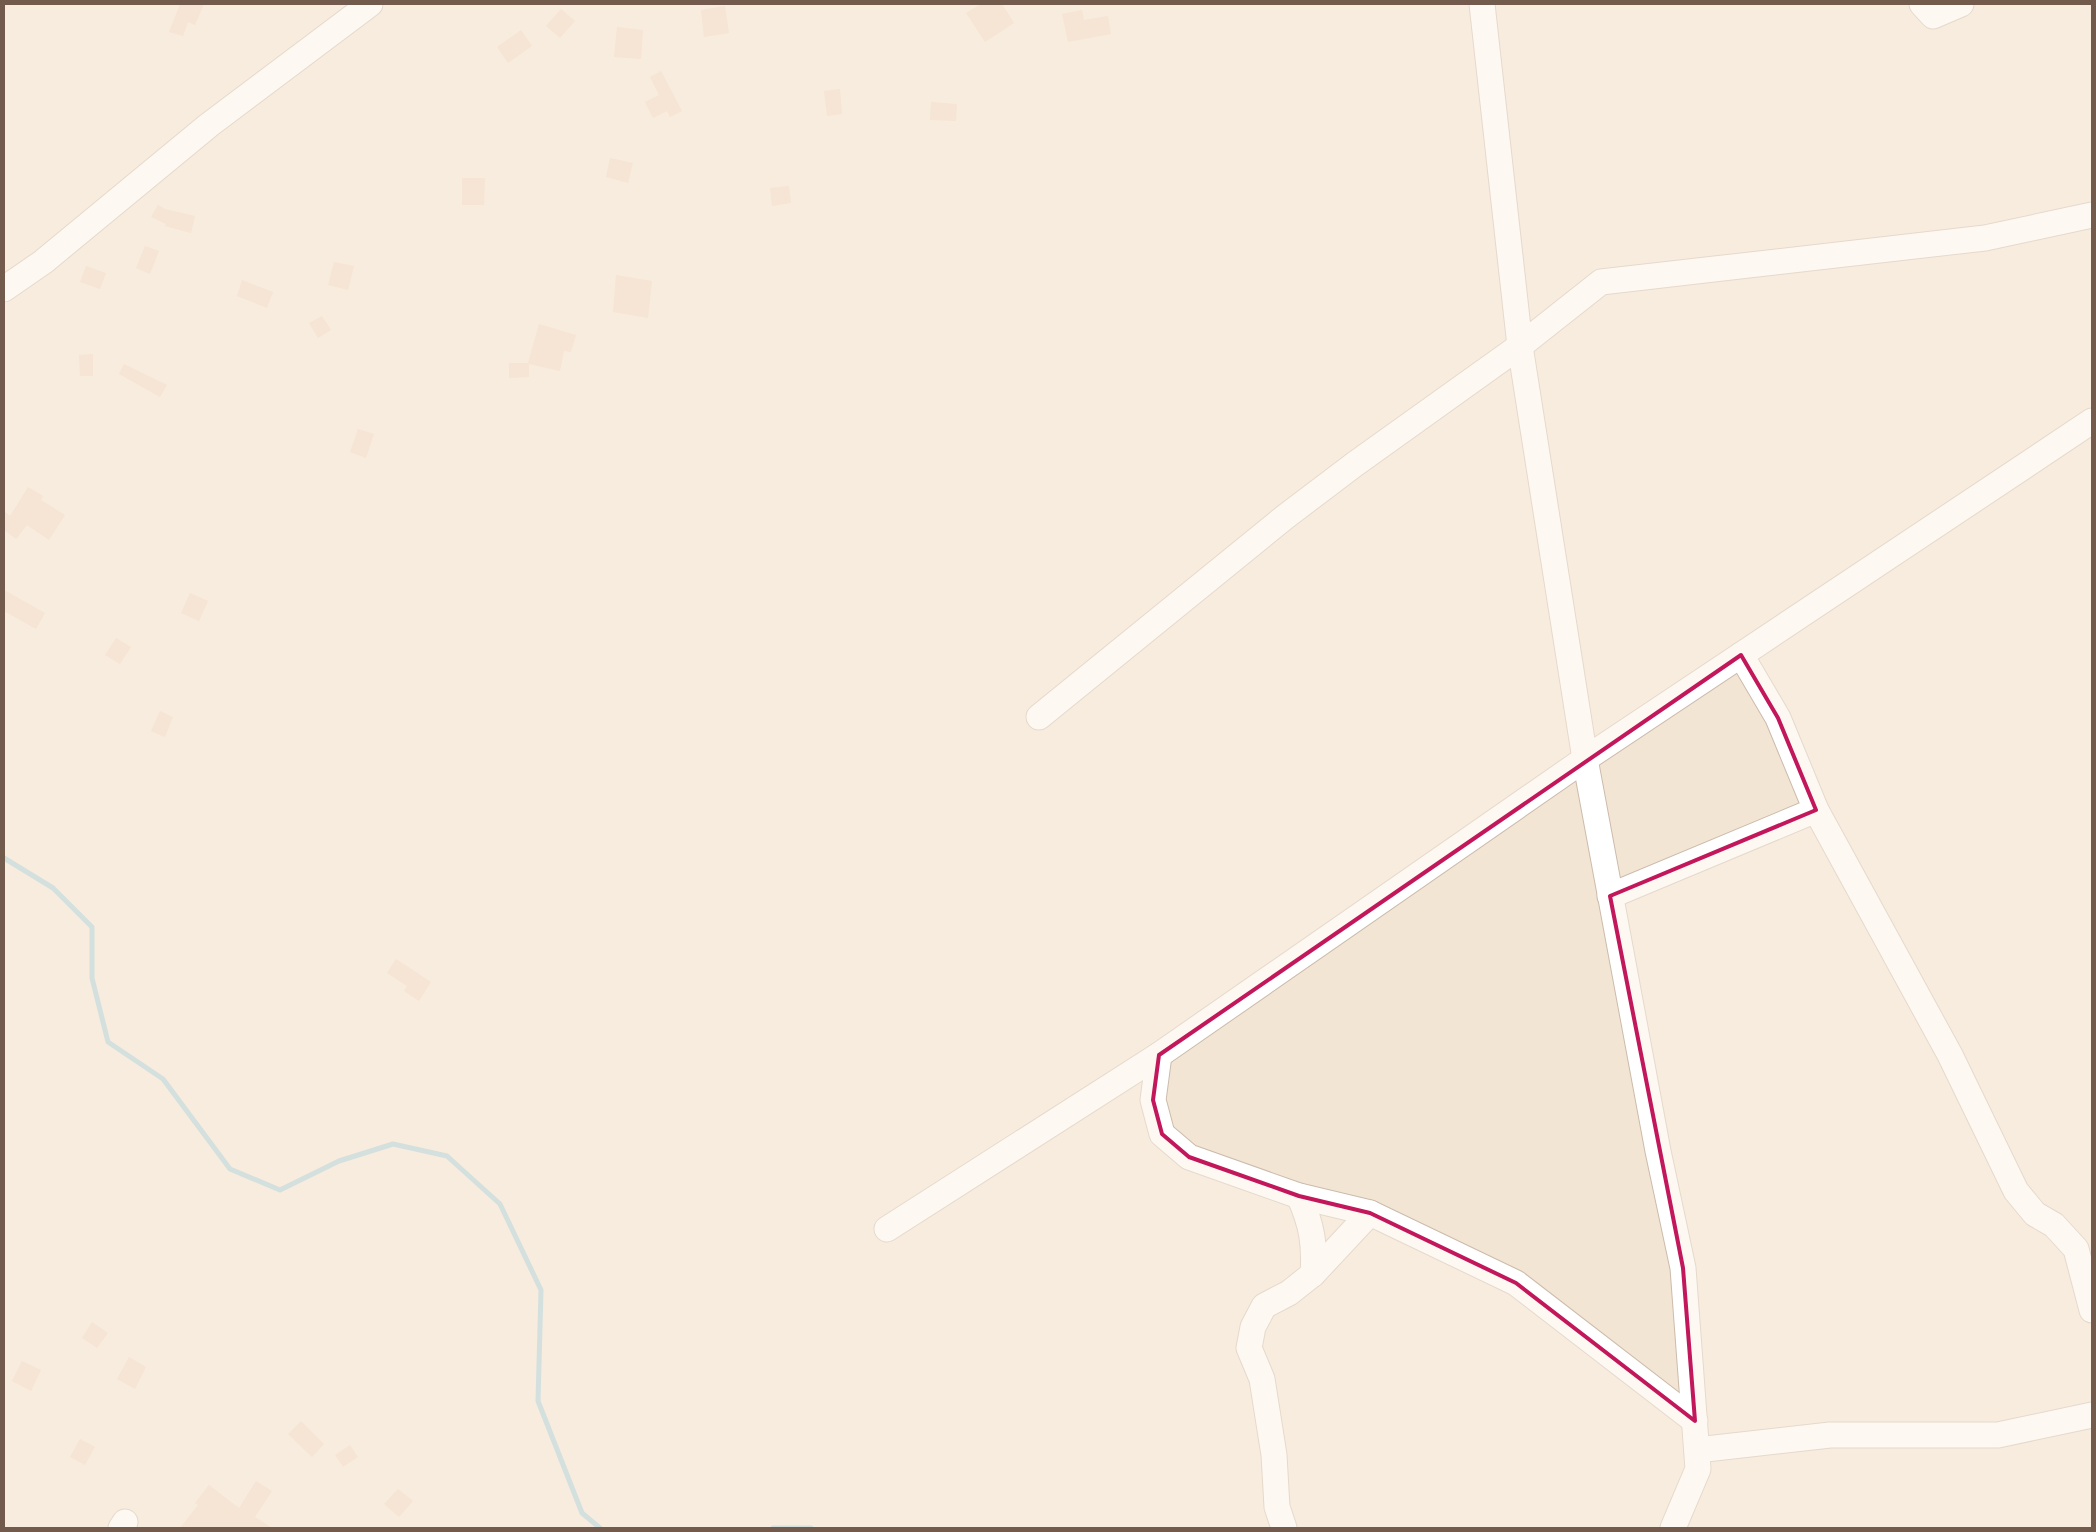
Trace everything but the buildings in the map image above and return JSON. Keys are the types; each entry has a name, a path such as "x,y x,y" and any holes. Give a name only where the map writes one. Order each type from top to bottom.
{"street":[{"path":"4,289 43,262 209,125 370,4"},
{"path":"1482,4 1520,346 1585,759 1658,1151 1683,1268 1698,1469 1673,1528"},
{"path":"1922,4 1933,16 1961,4"},
{"path":"1039,717 1285,517 1520,346 1600,282 1985,238 2092,215"},
{"path":"887,1229 1159,1055 1585,759 2092,422"},
{"path":"1741,655 1778,718 1816,810 1950,1055 2016,1190 2035,1214 2054,1225 2076,1249 2092,1310"},
{"path":"1610,896 1816,810"},
{"path":"1159,1055 1153,1100 1162,1134 1188,1157 1299,1196 1370,1213 1516,1283 1694,1421"},
{"path":"1299,1196 1310,1220 1315,1250 1313,1274"},
{"path":"1284,1528 1277,1507 1274,1455 1262,1378 1250,1348 1253,1327 1264,1306 1289,1293 1313,1274 1370,1213"},
{"path":"1697,1450 1830,1435 1998,1435 2092,1415"}],"highlighted area":[{"path":"1741,655 1778,718 1816,810 1610,896 1683,1268 1695,1421 1516,1283 1370,1213 1299,1196 1189,1157 1162,1134 1153,1100 1159,1055"}],"shaded area":[{"path":"4,4 2092,4 2092,1528 4,1528"}],"waterway":[{"path":"4,858 53,888 92,927 92,978 108,1042 163,1079 230,1169 280,1190 339,1161 393,1144 447,1156 500,1204 541,1290 538,1401 582,1513 600,1528"},
{"path":"773,1528 811,1528"}]}
